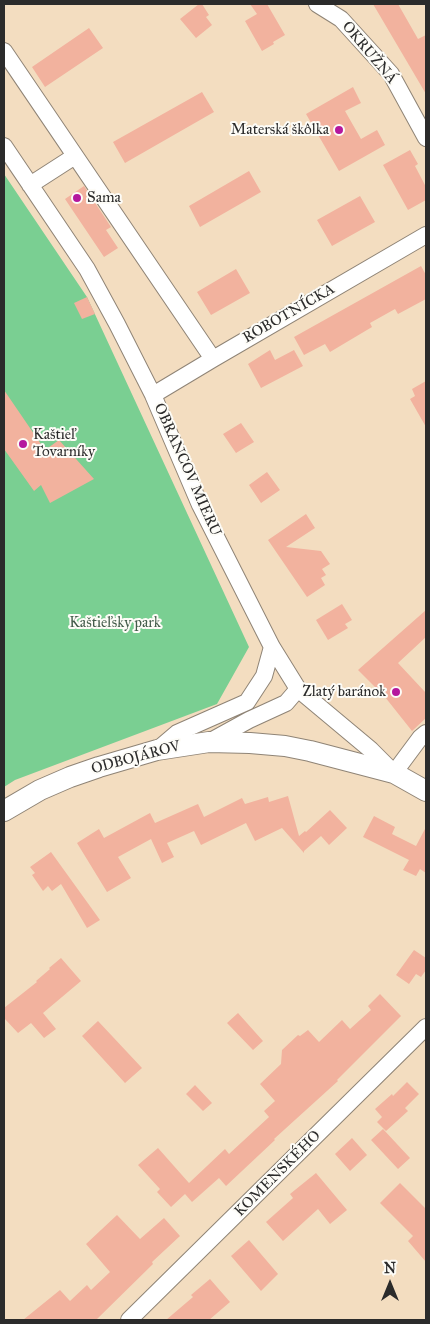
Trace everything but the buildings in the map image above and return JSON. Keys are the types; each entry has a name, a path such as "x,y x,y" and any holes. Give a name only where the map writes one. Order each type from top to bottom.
{"main road":[{"name":"ODBOJÁROV","path":"4,811 40,790 99,767 156,750 209,742 285,746 394,773 426,790"}],"street":[{"name":"OKRUŽNÁ","path":"317,4 341,19 391,74 426,138"},
{"path":"4,51 213,358"},
{"name":"OBRANCOV MIERU","path":"4,146 87,270 117,324 154,395 200,505 272,647 298,689 371,750 394,773"},
{"path":"30,185 75,156"},
{"name":"ROBOTNÍCKA","path":"154,395 213,358 426,235"},
{"path":"156,750 177,733 247,702 264,676 272,647"},
{"path":"209,742 286,703 298,689"},
{"path":"394,773 420,738 426,733"},
{"name":"KOMENSKÉHO","path":"129,1320 426,1027"}],"green space":[{"name":"Kaštieľsky park","path":"4,174 87,297 249,647 217,704 15,780 4,787"}],"place":[{"name":"Materská škôlka","path":"339,130"},
{"name":"Sama","path":"77,198"},
{"name":"Kaštieľ Tovarníky","path":"23,444"},
{"name":"Zlatý baránok","path":"396,692"}]}
